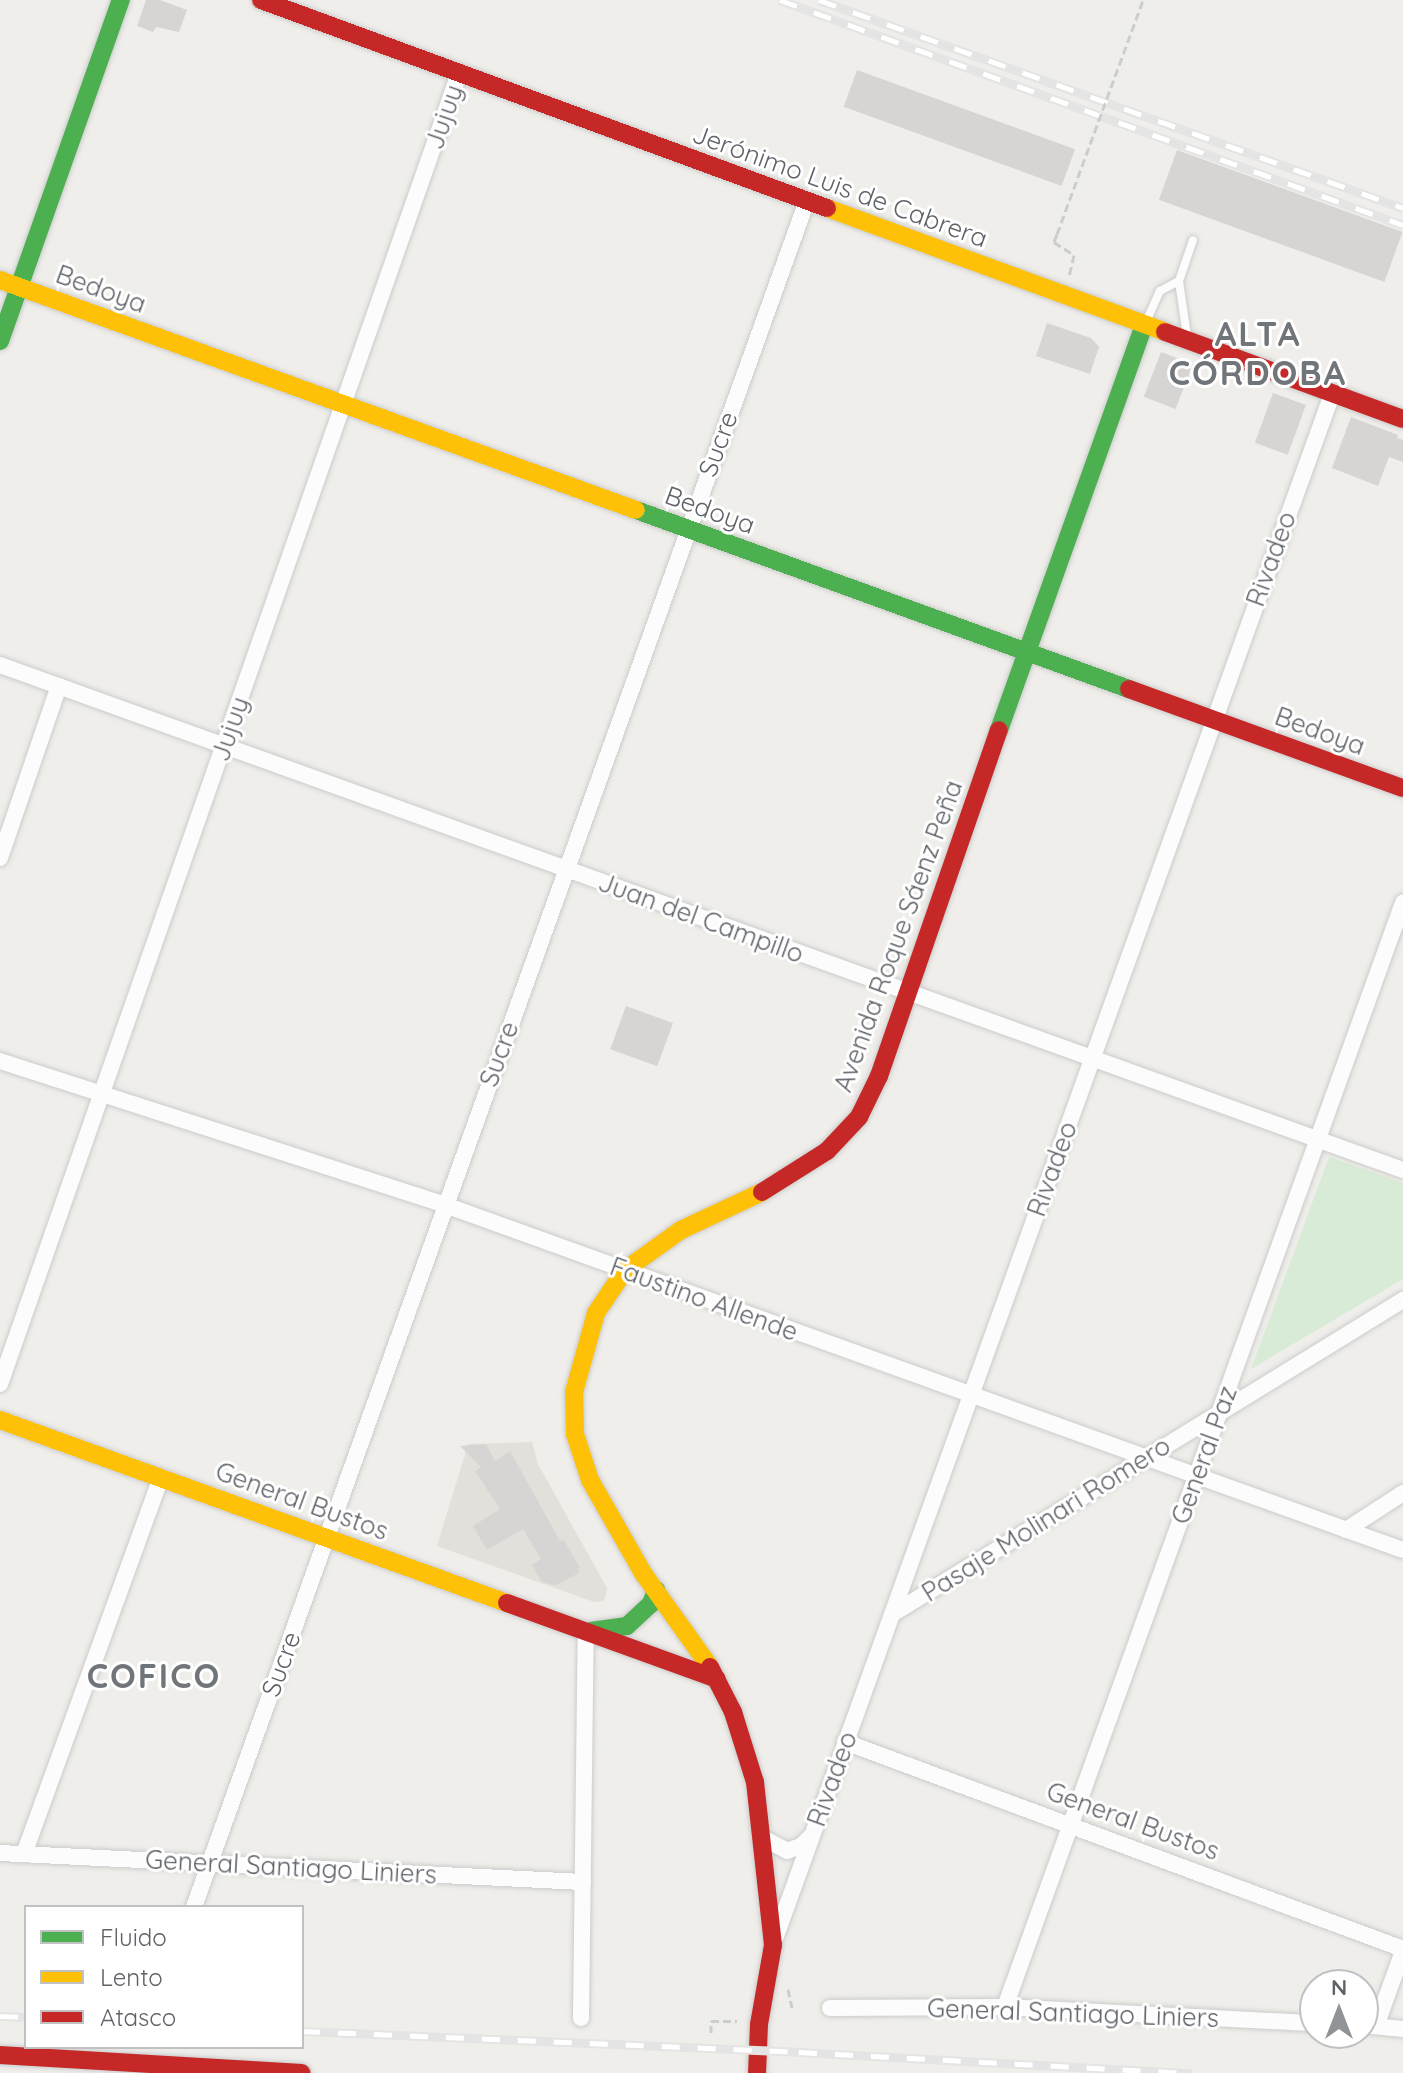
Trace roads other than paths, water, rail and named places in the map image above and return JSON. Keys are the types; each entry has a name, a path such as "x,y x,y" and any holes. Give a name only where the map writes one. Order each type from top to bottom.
{"main road":[{"path":"0,341 121,0"},
{"name":"Jerónimo Luis de Cabrera","path":"261,0 1403,419"},
{"name":"Bedoya","path":"0,280 1403,788"},
{"name":"Avenida Roque Sáenz Peña","path":"757,2073 759,2024 773,1945 763,1838 746,1749 717,1679 616,1531 590,1480 575,1434 574,1392 582,1355 596,1313 625,1270 681,1230 768,1189 803,1168 844,1134 859,1117 879,1076 909,993 1026,652 1144,326"},
{"name":"General Bustos","path":"0,1420 717,1679"},
{"name":"General Bustos","path":"586,1632 627,1626 651,1604 656,1590"},
{"path":"0,2055 301,2073"}],"street":[{"name":"Jujuy","path":"0,1384 459,73"},
{"name":"Sucre","path":"195,1905 807,201"},
{"name":"Rivadeo","path":"773,1945 1212,719 1332,394"},
{"name":"Juan del Campillo","path":"0,665 1403,1170"},
{"path":"0,858 59,686"},
{"name":"General Paz","path":"1005,2007 1403,903"},
{"name":"Faustino Allende","path":"0,1061 445,1205 1403,1550"},
{"name":"Pasaje Molinari Romero","path":"894,1613 1403,1300"},
{"path":"24,1854 161,1478"},
{"path":"1346,1530 1403,1493"},
{"path":"581,2018 586,1632"},
{"name":"General Bustos","path":"845,1742 1403,1950"},
{"path":"763,1838 787,1851 801,1846 811,1836"},
{"name":"General Santiago Liniers","path":"0,1853 583,1882"},
{"path":"1379,2003 1403,1950"},
{"name":"General Santiago Liniers","path":"830,2008 1005,2007 1299,2022"},
{"path":"1379,2026 1403,2029"}],"lane":[{"path":"1188,341 1179,281 1193,240"},
{"path":"1144,326 1160,291 1179,281"}],"railway":[{"path":"780,0 1403,225"},
{"path":"819,0 1403,208"},
{"path":"0,2016 24,2017"},
{"path":"304,2031 799,2052 1191,2073"}],"district":[{"name":"ALTA CÓRDOBA","path":"1258,352"},
{"name":"COFICO","path":"154,1676"}]}
